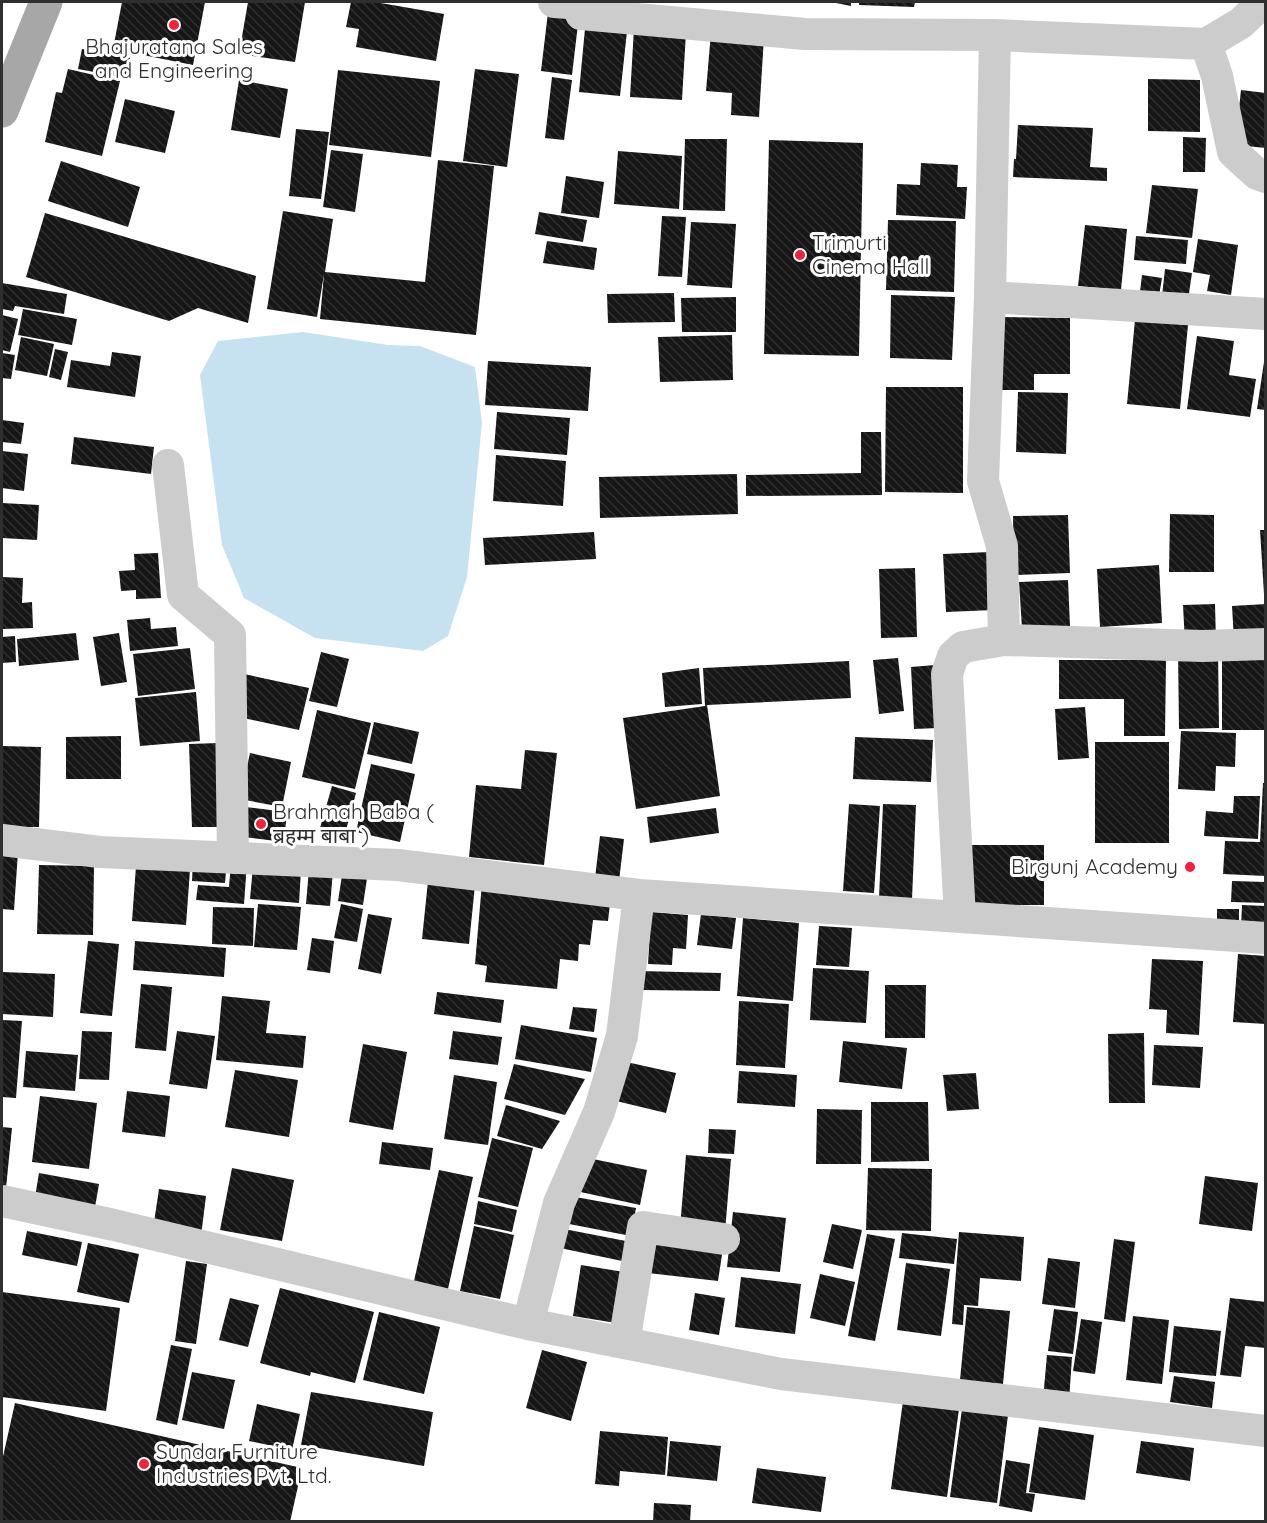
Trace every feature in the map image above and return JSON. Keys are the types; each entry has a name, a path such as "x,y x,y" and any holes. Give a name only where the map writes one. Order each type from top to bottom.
{"main road":[{"path":"2,111 45,2"}],"street":[{"path":"554,2 583,4 581,14 805,34 995,35 1206,44 1241,23 1263,2"},
{"path":"995,35 984,481 1002,546 1004,640"},
{"path":"1206,44 1217,76 1233,152 1257,174 1266,177"},
{"path":"990,297 1266,314"},
{"path":"168,465 183,595 230,635 233,858"},
{"path":"960,916 947,674 953,656 963,647 1004,640 1203,646 1266,644"},
{"path":"2,840 100,852 398,865 639,895 1266,938"},
{"path":"528,1324 559,1203 599,1112 622,1036 639,895"},
{"path":"2,1202 114,1224 528,1324 781,1374 1266,1431"},
{"path":"624,1343 643,1227 724,1239"}],"water":[{"path":"303,332 388,345 420,346 475,367 482,423 467,577 448,636 423,651 315,638 244,598 222,545 200,375 218,341"}],"building":[{"path":"122,2 205,2 193,65 113,49"},
{"path":"248,2 305,2 295,62 239,54"},
{"path":"351,2 375,2 444,14 436,61 356,47 359,29 346,27"},
{"path":"831,2 851,2 851,6"},
{"path":"859,2 915,2 914,7 859,5"},
{"path":"549,4 580,7 572,75 541,71"},
{"path":"586,18 628,22 620,96 579,92"},
{"path":"634,28 686,32 682,100 630,97"},
{"path":"711,32 764,37 759,117 731,115 732,93 706,91"},
{"path":"82,49 130,58 126,78 78,69"},
{"path":"68,69 120,81 102,156 45,142 56,92 62,93"},
{"path":"475,69 519,74 507,167 463,161"},
{"path":"338,70 440,81 431,157 329,145"},
{"path":"552,77 572,80 564,140 545,138"},
{"path":"1148,79 1200,80 1200,132 1148,131"},
{"path":"239,80 288,89 280,138 231,130"},
{"path":"1241,90 1266,93 1266,148 1235,145"},
{"path":"125,99 175,111 165,153 115,142"},
{"path":"1018,125 1093,128 1090,167 1107,168 1107,181 1013,177"},
{"path":"296,129 329,132 321,199 289,196"},
{"path":"1183,137 1206,138 1205,172 1183,172"},
{"path":"685,139 727,139 725,211 683,210"},
{"path":"769,140 863,143 859,356 764,354"},
{"path":"331,150 363,154 355,212 323,207"},
{"path":"618,151 682,156 679,209 614,204"},
{"path":"438,160 494,166 476,335 320,319 324,274 317,317 267,309 283,211 333,219 325,272 425,282"},
{"path":"61,161 140,187 128,227 48,201"},
{"path":"921,163 958,165 957,187 967,187 965,219 896,215 897,184 920,185"},
{"path":"566,176 604,182 599,218 561,213"},
{"path":"1152,185 1198,189 1192,238 1146,233"},
{"path":"539,212 587,220 583,242 535,234"},
{"path":"45,213 256,276 248,323 198,308 169,321 26,277"},
{"path":"662,216 686,217 682,277 658,276"},
{"path":"888,220 956,221 954,292 886,290"},
{"path":"691,222 736,224 732,288 687,285"},
{"path":"1085,225 1127,229 1121,290 1078,286"},
{"path":"1136,236 1188,240 1186,264 1134,260"},
{"path":"1198,239 1238,245 1231,295 1207,291 1210,275 1193,272"},
{"path":"547,241 597,248 594,270 543,263"},
{"path":"1165,269 1192,273 1188,300 1162,296"},
{"path":"1142,275 1162,278 1158,302 1139,300"},
{"path":"2,283 67,294 64,314 15,306 13,311 2,309"},
{"path":"674,293 675,322 608,323 607,294"},
{"path":"891,295 955,297 952,360 890,358"},
{"path":"736,297 736,332 682,332 681,298"},
{"path":"23,309 77,319 72,345 18,335"},
{"path":"2,315 18,319 10,352 2,350"},
{"path":"1000,317 1070,318 1070,374 1034,374 1034,390 999,390"},
{"path":"1135,320 1188,325 1180,409 1127,404"},
{"path":"732,335 733,380 660,382 658,337"},
{"path":"1197,336 1234,341 1229,375 1256,379 1250,417 1187,409"},
{"path":"21,337 54,344 47,376 15,370"},
{"path":"55,349 68,352 61,380 49,377"},
{"path":"112,352 141,356 135,397 67,387 71,360 110,366"},
{"path":"2,353 15,355 11,379 2,378"},
{"path":"488,361 591,367 588,411 485,405"},
{"path":"1264,362 1266,362 1266,410 1257,409"},
{"path":"886,387 963,387 963,493 885,492"},
{"path":"1018,392 1068,393 1066,454 1016,452"},
{"path":"497,412 570,418 567,455 494,449"},
{"path":"2,420 24,423 21,444 2,442"},
{"path":"861,432 881,432 882,495 746,496 746,475 861,473"},
{"path":"74,437 154,447 151,474 71,464"},
{"path":"2,451 28,454 24,491 2,488"},
{"path":"496,455 566,461 563,506 493,501"},
{"path":"737,474 738,514 600,518 599,477"},
{"path":"2,503 39,505 37,540 2,538"},
{"path":"1170,514 1214,515 1214,572 1169,572"},
{"path":"1068,515 1070,573 1014,575 1013,516"},
{"path":"1260,530 1266,530 1266,594 1264,594"},
{"path":"594,532 596,559 485,565 483,538"},
{"path":"990,552 993,610 946,612 943,554"},
{"path":"158,553 161,598 136,599 136,590 121,591 119,571 135,570 134,554"},
{"path":"1159,565 1162,623 1100,627 1097,569"},
{"path":"915,568 917,637 881,638 879,569"},
{"path":"2,577 23,578 22,603 32,602 33,628 2,629"},
{"path":"1068,580 1070,626 1022,628 1019,582"},
{"path":"1215,604 1216,642 1185,644 1183,605"},
{"path":"1266,604 1266,639 1234,640 1232,606"},
{"path":"150,618 151,629 176,627 178,646 130,651 127,620"},
{"path":"76,633 79,660 19,666 17,639"},
{"path":"119,633 127,682 101,686 93,637"},
{"path":"15,636 16,662 2,663 2,637"},
{"path":"190,648 195,689 138,696 133,654"},
{"path":"1218,649 1219,728 1179,729 1178,650"},
{"path":"321,652 349,659 337,707 309,701"},
{"path":"1222,657 1266,657 1266,730 1222,730"},
{"path":"898,658 904,711 879,714 873,660"},
{"path":"1059,660 1166,660 1165,736 1124,736 1124,699 1059,699"},
{"path":"849,661 851,698 707,705 720,796 636,809 623,718 705,706 703,668"},
{"path":"935,665 938,728 914,729 911,667"},
{"path":"699,668 702,704 665,707 662,673"},
{"path":"244,674 309,688 299,730 234,716"},
{"path":"196,692 200,741 140,746 135,698"},
{"path":"1085,707 1089,758 1058,760 1055,709"},
{"path":"317,710 371,723 355,789 302,777"},
{"path":"374,722 419,732 412,764 367,754"},
{"path":"1181,731 1236,733 1235,767 1216,766 1215,791 1178,789"},
{"path":"121,736 121,779 66,779 66,737"},
{"path":"855,737 933,740 931,782 853,779"},
{"path":"1095,742 1169,742 1169,843 1095,843"},
{"path":"219,743 222,827 192,827 189,744"},
{"path":"2,746 41,747 39,827 2,827"},
{"path":"525,750 557,753 544,865 469,857 476,785 521,789"},
{"path":"250,753 291,762 282,807 240,799"},
{"path":"371,764 415,774 400,842 356,832"},
{"path":"1263,783 1266,783 1266,876 1223,874 1225,841 1260,842"},
{"path":"332,786 356,793 345,834 320,828"},
{"path":"1234,796 1260,796 1258,839 1204,836 1206,811 1233,813"},
{"path":"849,804 880,806 874,893 843,891"},
{"path":"883,804 916,805 912,899 879,898"},
{"name":"Brahmah Baba ( ब्रहम्म बाबा )","path":"238,806 287,812 284,842 235,836"},
{"path":"716,808 719,833 650,843 647,817"},
{"path":"600,836 624,839 619,881 595,878"},
{"path":"972,845 1044,845 1044,905 972,905"},
{"path":"2,851 18,852 14,910 2,909"},
{"path":"193,860 227,861 225,883 192,881"},
{"path":"231,862 247,863 244,904 196,900 198,885 229,887"},
{"path":"39,865 94,866 93,935 37,934"},
{"path":"136,866 190,870 186,925 132,921"},
{"path":"253,866 301,870 299,903 250,899"},
{"path":"309,869 333,871 330,906 306,904"},
{"path":"343,869 368,872 363,905 338,901"},
{"path":"428,881 475,885 469,944 422,939"},
{"path":"1232,881 1266,882 1266,903 1231,902"},
{"path":"482,883 611,895 608,921 593,920 590,945 579,944 578,961 560,959 557,989 485,982 487,966 475,964"},
{"path":"258,904 301,907 297,950 254,947"},
{"path":"341,904 363,909 357,942 334,938"},
{"path":"1242,905 1266,906 1266,927 1241,926"},
{"path":"213,907 254,908 253,946 212,944"},
{"path":"1217,909 1239,909 1239,930 1217,930"},
{"path":"651,912 688,915 686,949 673,948 672,965 648,964"},
{"path":"368,914 392,918 381,974 358,969"},
{"path":"701,914 736,918 732,949 697,945"},
{"path":"743,918 799,923 793,1001 737,996"},
{"path":"819,926 852,928 849,967 816,965"},
{"path":"312,938 334,941 330,973 307,970"},
{"path":"88,941 119,944 112,1016 80,1013"},
{"path":"135,941 226,948 224,977 133,970"},
{"path":"1238,954 1266,956 1266,1024 1233,1022"},
{"path":"1152,959 1203,961 1199,1035 1166,1033 1167,1010 1149,1009"},
{"path":"813,968 869,971 866,1023 810,1020"},
{"path":"640,971 721,973 720,991 640,990"},
{"path":"2,972 55,974 53,1017 2,1014"},
{"path":"141,984 172,987 166,1051 135,1048"},
{"path":"885,985 926,985 925,1038 885,1038"},
{"path":"437,992 504,1000 501,1023 434,1014"},
{"path":"222,996 270,1001 266,1033 306,1036 303,1068 216,1060"},
{"path":"739,1001 789,1004 785,1068 736,1065"},
{"path":"573,1007 597,1009 594,1032 569,1029"},
{"path":"2,1020 22,1021 16,1098 2,1097"},
{"path":"521,1025 597,1038 591,1072 515,1059"},
{"path":"82,1031 112,1032 109,1080 79,1079"},
{"path":"177,1031 215,1036 207,1089 169,1084"},
{"path":"453,1031 502,1037 498,1065 449,1059"},
{"path":"1144,1033 1145,1103 1109,1103 1108,1034"},
{"path":"843,1041 907,1048 902,1089 839,1082"},
{"path":"363,1044 407,1052 393,1130 349,1122"},
{"path":"1154,1045 1203,1047 1200,1088 1152,1085"},
{"path":"26,1051 78,1055 75,1091 23,1087"},
{"path":"622,1061 676,1073 666,1113 612,1100"},
{"path":"514,1064 585,1079 565,1115 504,1099"},
{"path":"235,1070 298,1080 289,1137 225,1127"},
{"path":"739,1071 797,1075 795,1107 737,1103"},
{"path":"976,1073 979,1109 947,1111 943,1075"},
{"path":"454,1075 497,1082 488,1145 444,1139"},
{"path":"127,1091 170,1096 165,1137 122,1132"},
{"path":"40,1096 97,1103 89,1169 32,1162"},
{"path":"871,1102 928,1102 929,1161 871,1162"},
{"path":"506,1105 560,1121 542,1149 497,1136"},
{"path":"817,1109 862,1110 861,1164 816,1164"},
{"path":"2,1127 12,1128 6,1188 2,1188"},
{"path":"709,1129 736,1130 734,1154 708,1153"},
{"path":"492,1138 533,1148 518,1207 478,1197"},
{"path":"382,1142 433,1148 430,1170 379,1164"},
{"path":"686,1155 731,1159 725,1232 680,1228"},
{"path":"583,1157 647,1170 640,1205 576,1191"},
{"path":"232,1168 294,1180 282,1241 220,1230"},
{"path":"868,1168 932,1169 931,1231 866,1230"},
{"path":"439,1170 473,1177 448,1289 414,1281"},
{"path":"39,1173 99,1184 94,1213 34,1203"},
{"path":"1205,1176 1258,1183 1252,1231 1199,1224"},
{"path":"159,1189 206,1196 201,1236 153,1229"},
{"path":"570,1196 636,1208 631,1236 564,1223"},
{"path":"478,1201 517,1210 512,1232 474,1224"},
{"path":"733,1212 786,1218 780,1272 727,1267"},
{"path":"832,1224 862,1230 853,1269 823,1262"},
{"path":"474,1226 514,1235 500,1299 460,1291"},
{"path":"564,1229 631,1242 627,1262 560,1248"},
{"path":"27,1231 82,1242 77,1266 22,1255"},
{"path":"959,1232 1024,1237 1021,1281 980,1278 978,1306 964,1305 963,1325 952,1324"},
{"path":"654,1233 724,1242 718,1281 648,1273"},
{"path":"902,1233 957,1239 954,1264 899,1258"},
{"path":"867,1234 895,1239 875,1341 848,1336"},
{"path":"1114,1239 1135,1242 1125,1322 1104,1319"},
{"path":"88,1243 139,1254 129,1303 77,1292"},
{"path":"1048,1258 1080,1262 1075,1308 1042,1304"},
{"path":"186,1261 207,1264 196,1344 175,1341"},
{"path":"906,1263 950,1269 941,1336 897,1330"},
{"path":"581,1265 624,1272 616,1323 573,1316"},
{"path":"820,1274 855,1282 845,1326 810,1318"},
{"path":"741,1277 801,1284 795,1334 735,1327"},
{"path":"280,1288 374,1312 355,1383 311,1372 310,1376 260,1363"},
{"path":"2,1292 120,1308 106,1411 2,1397"},
{"path":"695,1293 725,1298 719,1335 689,1330"},
{"path":"230,1298 259,1305 248,1347 219,1340"},
{"path":"1230,1298 1266,1302 1266,1348 1245,1346 1241,1377 1220,1375"},
{"path":"967,1307 1010,1311 1003,1384 960,1380"},
{"path":"1054,1309 1078,1312 1073,1354 1048,1351"},
{"path":"379,1312 440,1327 424,1394 363,1380"},
{"path":"1133,1316 1169,1320 1162,1384 1126,1380"},
{"path":"1081,1319 1102,1322 1095,1374 1073,1371"},
{"path":"1174,1326 1221,1331 1216,1376 1169,1372"},
{"path":"171,1345 192,1349 177,1425 156,1420"},
{"path":"542,1350 587,1362 571,1421 526,1408"},
{"path":"1047,1355 1072,1357 1069,1401 1043,1399"},
{"path":"192,1372 235,1380 224,1429 182,1420"},
{"path":"1174,1376 1215,1382 1212,1408 1170,1402"},
{"path":"311,1392 433,1412 424,1466 301,1445"},
{"path":"903,1401 959,1409 947,1497 891,1489"},
{"name":"Sundar Furniture Industries Pvt. Ltd.","path":"15,1403 302,1468 290,1522 2,1522 2,1461"},
{"path":"257,1404 300,1414 292,1450 249,1441"},
{"path":"962,1409 1008,1415 997,1503 950,1497"},
{"path":"1039,1427 1094,1435 1085,1500 1029,1492"},
{"path":"600,1431 668,1437 665,1475 620,1471 619,1486 595,1484"},
{"path":"670,1441 721,1446 717,1481 667,1476"},
{"path":"1141,1441 1194,1448 1190,1481 1136,1473"},
{"path":"1006,1460 1030,1464 1026,1493 1035,1494 1032,1512 999,1506"},
{"path":"757,1468 826,1477 821,1512 752,1503"},
{"path":"654,1503 691,1505 690,1522 653,1522"}],"place":[{"name":"Bhajuratana Sales and Engineering","path":"174,25"},
{"name":"Trimurti Cinema Hall","path":"800,255"},
{"name":"Brahmah Baba ( ब्रहम्म बाबा )","path":"261,824"},
{"name":"Birgunj Academy","path":"1190,867"},
{"name":"Sundar Furniture Industries Pvt. Ltd.","path":"144,1464"}]}
